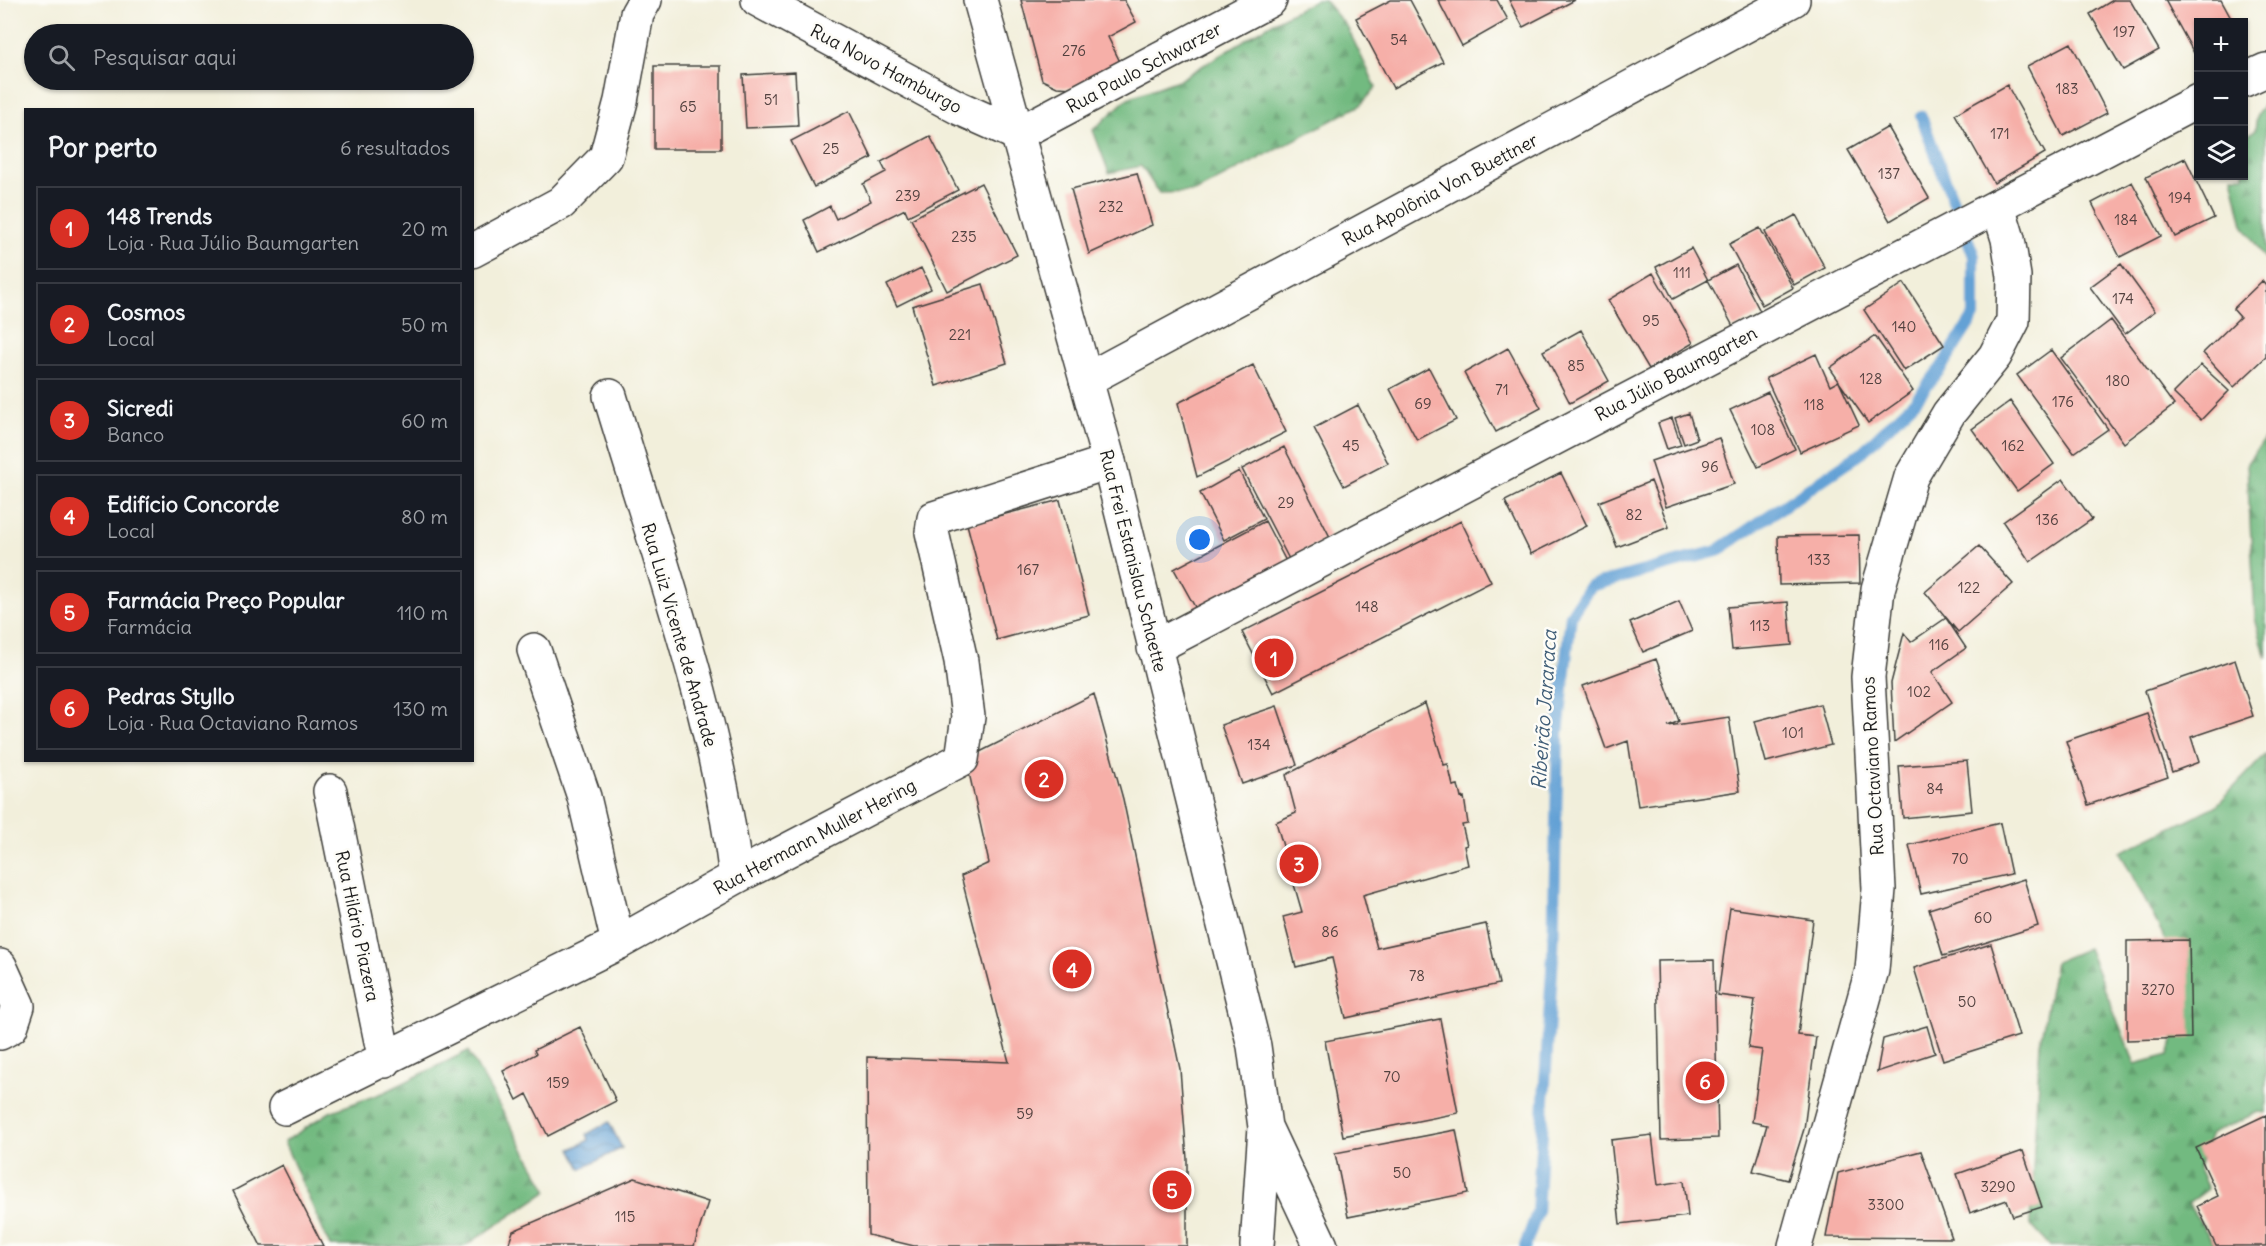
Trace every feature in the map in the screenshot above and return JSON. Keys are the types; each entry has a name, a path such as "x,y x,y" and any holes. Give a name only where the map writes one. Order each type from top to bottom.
{"street":[{"path":"474,249 561,203 606,157 621,101 637,14 645,0"},
{"name":"Rua Novo Hamburgo","path":"758,0 959,108 1017,134"},
{"name":"Rua Frei Estanislau Schaette","path":"980,0 1109,462 1254,1046 1265,1127 1257,1246"},
{"name":"Rua Paulo Schwarzer","path":"1017,134 1270,0"},
{"name":"Rua Apolônia Von Buettner","path":"1086,380 1793,0"},
{"path":"2248,78 2266,69"},
{"name":"Rua Júlio Baumgarten","path":"1155,648 2194,104"},
{"name":"Rua Octaviano Ramos","path":"1795,1246 1872,970 1879,890 1868,677 1878,589 1911,477 1949,413 1995,356 2013,321 2014,276 1988,210"},
{"name":"Rua Luiz Vicente de Andrade","path":"610,396 707,726 732,842 736,877"},
{"name":"Rua Hermann Muller Hering","path":"285,1108 385,1061 618,943 736,877 962,759 968,717 961,661 932,532 934,518 1109,462"},
{"path":"534,650 584,797 618,943"},
{"name":"Rua Hilário Piazera","path":"330,791 385,1061"},
{"path":"0,966 18,1006 11,1027 0,1033"},
{"name":"Rua Frei Estanislau Schaette","path":"1265,1127 1321,1246"}],"green space":[{"path":"1315,0 1324,0 1347,27 1376,87 1361,105 1195,192 1159,193 1141,166 1109,173 1093,130 1128,98 1181,79 1274,22"},
{"path":"2266,102 2266,260 2243,225 2233,180 2248,180 2248,135 2255,130 2257,115"},
{"path":"2266,437 2266,658 2255,617 2247,463"},
{"path":"2266,754 2266,1113 2258,1112 2211,1134 2198,1167 2208,1189 2188,1204 2216,1246 2050,1246 2030,1224 2040,1043 2055,962 2088,948 2135,1064 2169,1055 2189,985 2120,852 2216,806"},
{"path":"468,1051 548,1191 465,1246 330,1246 284,1142 330,1112 385,1092"}],"water":[{"path":"609,1122 622,1148 581,1169 571,1149 589,1140 587,1134"}],"building":[{"path":"1021,0 1124,0 1136,22 1108,37 1121,64 1073,88 1057,87 1042,80"},
{"path":"1391,0 1410,0 1443,62 1393,88 1356,18"},
{"path":"1438,0 1497,0 1508,20 1462,46"},
{"path":"1509,0 1575,0 1523,27"},
{"path":"2113,0 2130,0 2159,50 2123,70 2090,14"},
{"path":"2165,0 2221,0 2231,18 2194,18 2194,53"},
{"path":"2071,43 2107,113 2063,136 2027,66"},
{"path":"654,66 721,66 721,149 654,149"},
{"path":"795,72 798,126 746,128 743,75"},
{"path":"2007,85 2045,153 1994,183 1955,114"},
{"path":"849,111 872,158 814,187 791,141"},
{"path":"1888,127 1929,198 1890,221 1848,150"},
{"path":"930,136 958,190 908,216 905,209 819,252 804,220 830,206 836,219 871,201 863,184 886,172 881,162"},
{"path":"2185,158 2214,218 2175,237 2146,177"},
{"path":"1137,173 1152,225 1089,254 1071,189"},
{"path":"2132,182 2161,236 2120,257 2092,203"},
{"path":"981,183 1017,255 947,291 911,219"},
{"path":"1796,215 1825,268 1794,285 1765,232"},
{"path":"1760,228 1793,288 1762,305 1729,244"},
{"path":"1691,248 1708,280 1673,299 1656,267"},
{"path":"2121,264 2155,311 2125,334 2090,287"},
{"path":"1736,265 1761,313 1734,328 1708,280"},
{"path":"921,268 931,289 897,306 887,285"},
{"path":"1653,273 1693,343 1649,369 1608,300"},
{"path":"2262,281 2266,286 2266,357 2234,387 2203,353 2240,317 2233,309"},
{"path":"1904,283 1944,345 1904,371 1864,310"},
{"path":"983,284 1007,363 936,386 912,306"},
{"path":"2111,320 2174,405 2124,443 2061,358"},
{"path":"1581,330 1609,381 1570,403 1543,351"},
{"path":"1875,336 1913,391 1868,423 1839,382 1859,425 1800,452 1766,378 1816,354 1830,386 1839,381 1830,368"},
{"path":"1508,348 1541,408 1496,432 1464,373"},
{"path":"2051,350 2108,429 2074,453 2017,375"},
{"path":"1253,365 1286,432 1197,477 1178,403"},
{"path":"2201,365 2229,391 2201,420 2173,393"},
{"path":"1429,368 1456,420 1417,440 1390,389"},
{"path":"1768,392 1795,449 1758,467 1730,410"},
{"path":"2010,401 2054,464 2017,491 1972,429"},
{"path":"1358,405 1388,463 1344,486 1314,428"},
{"path":"1689,413 1697,439 1684,444 1675,418"},
{"path":"1672,418 1681,445 1667,449 1658,423"},
{"path":"1719,438 1734,484 1666,507 1651,461"},
{"path":"1284,447 1330,537 1289,559 1242,469"},
{"path":"1239,471 1264,519 1224,540 1200,493"},
{"path":"1561,473 1587,526 1531,554 1505,501"},
{"path":"2063,479 2092,519 2030,562 2003,522"},
{"path":"1651,481 1669,527 1617,547 1599,502"},
{"path":"1060,500 1089,615 997,640 967,524"},
{"path":"1265,521 1290,569 1200,610 1195,607 1174,569"},
{"path":"1461,521 1491,582 1273,693 1242,632"},
{"path":"1859,535 1860,583 1779,585 1778,536"},
{"path":"1979,546 2013,584 1958,632 1925,592"},
{"path":"1679,601 1692,631 1643,652 1630,623"},
{"path":"1788,602 1792,645 1732,650 1728,607"},
{"path":"1946,618 1966,648 1932,672 1952,702 1894,742 1891,683 1904,633 1911,642"},
{"path":"1656,659 1679,721 1668,726 1729,717 1740,791 1638,806 1628,741 1606,749 1583,686"},
{"path":"2235,660 2253,716 2191,737 2199,762 2172,772 2145,691"},
{"path":"1094,694 1123,799 1180,1069 1187,1159 1187,1246 914,1246 868,1235 867,1057 1009,1062 961,876 989,863 966,759"},
{"path":"1425,703 1444,765 1448,764 1453,786 1458,785 1461,798 1464,797 1468,824 1462,825 1467,845 1464,846 1468,865 1363,895 1377,948 1486,924 1499,984 1346,1018 1332,958 1296,967 1283,917 1302,912 1276,822 1296,813 1286,775"},
{"path":"1820,704 1831,745 1766,762 1755,721"},
{"path":"1277,706 1297,765 1242,784 1221,725"},
{"path":"2147,713 2168,777 2088,805 2066,741"},
{"path":"1967,761 1972,811 1903,818 1899,766"},
{"path":"2000,823 2011,874 1921,894 1909,845"},
{"path":"2024,879 2038,926 1943,956 1929,909"},
{"path":"1730,908 1813,920 1798,1035 1816,1037 1804,1129 1788,1180 1753,1171 1767,1125 1752,1122 1762,1050 1748,1048 1755,1000 1718,995"},
{"path":"2189,940 2191,1038 2127,1040 2127,941"},
{"path":"1991,944 2019,1036 1943,1060 1914,968"},
{"path":"1714,960 1718,1138 1661,1140 1657,961"},
{"path":"1440,1019 1458,1113 1343,1136 1325,1041"},
{"path":"1927,1026 1935,1053 1877,1072 1883,1039"},
{"path":"580,1027 616,1101 548,1136 527,1094 517,1100 503,1071 536,1054 534,1050"},
{"path":"2266,1115 2266,1246 2216,1246 2197,1206 2218,1196 2196,1148"},
{"path":"1456,1130 1468,1193 1348,1217 1335,1153"},
{"path":"1652,1135 1658,1185 1684,1181 1688,1216 1620,1224 1611,1140"},
{"path":"1921,1151 1952,1238 1826,1237 1838,1173"},
{"path":"2023,1151 2042,1207 2013,1216 2007,1200 1970,1213 1957,1174"},
{"path":"282,1165 323,1246 261,1246 233,1191"},
{"path":"635,1178 708,1202 694,1246 508,1246 513,1231"}],"waterway":[{"name":"Ribeirão Jararaca","path":"1525,1246 1537,1213 1553,954 1558,733 1571,615 1590,586 1717,551 1860,454 1915,401 1941,368 1974,316 1974,256 1921,116"}],"place":[{"name":"148 Trends","path":"1274,658"},
{"name":"Cosmos","path":"1044,779"},
{"name":"Sicredi","path":"1299,864"},
{"name":"Edifício Concorde","path":"1072,969"},
{"name":"Pedras Styllo","path":"1705,1081"},
{"name":"Farmácia Preço Popular","path":"1172,1190"}]}
